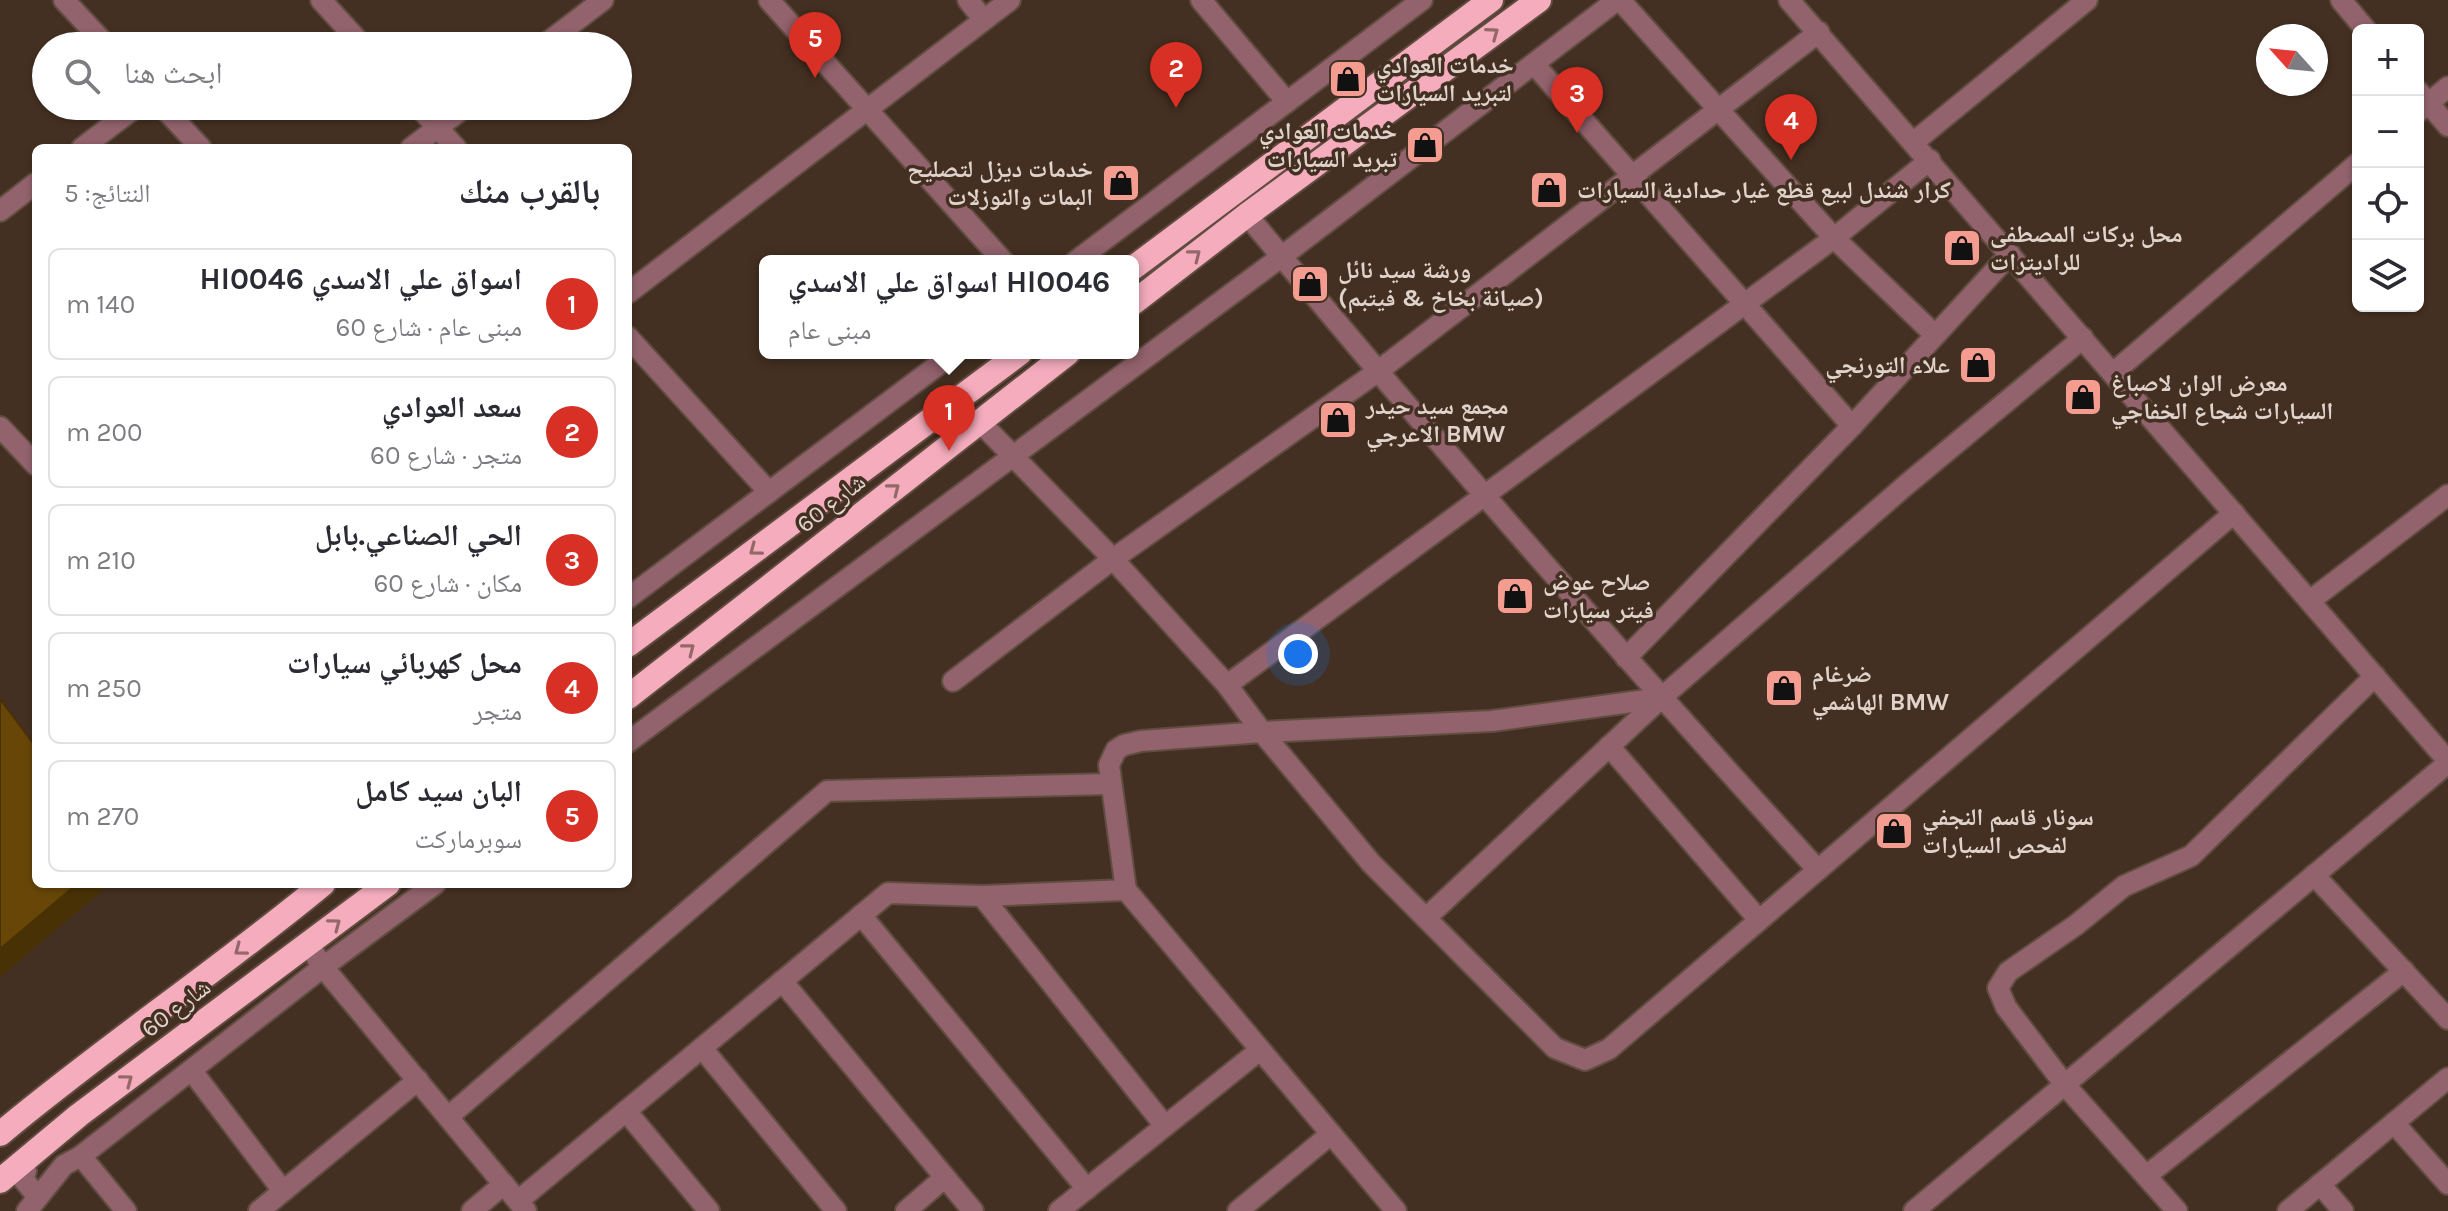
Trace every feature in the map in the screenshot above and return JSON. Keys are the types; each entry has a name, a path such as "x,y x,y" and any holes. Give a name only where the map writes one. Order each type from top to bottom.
{"highway":[{"path":"1139,264 1491,0"},
{"path":"1139,298 1539,0"},
{"name":"شارع 60","path":"632,642 1012,359"},
{"name":"شارع 60","path":"632,694 1060,359"},
{"name":"شارع 60","path":"0,1181 79,1115 383,888"},
{"name":"شارع 60","path":"0,1134 57,1087 252,942 314,889"},
{"path":"0,1121 57,1087"},
{"path":"0,1197 79,1115"}],"street":[{"path":"64,0 94,32"},
{"path":"321,0 350,32"},
{"path":"561,32 603,0"},
{"path":"769,0 998,255"},
{"path":"968,0 984,20"},
{"path":"632,290 1010,0"},
{"path":"1201,0 1287,102"},
{"path":"1084,255 1422,0"},
{"path":"632,739 1281,257 1618,0 1834,238 1935,335"},
{"path":"1789,0 2448,762 1914,1211"},
{"path":"1914,142 2087,0"},
{"path":"2341,0 2361,24"},
{"path":"953,681 1113,559 1377,372 1819,32"},
{"path":"1534,64 1852,426"},
{"path":"2424,100 2448,87"},
{"path":"2424,105 2448,126"},
{"path":"87,144 119,120"},
{"path":"175,120 197,144"},
{"path":"431,120 452,144"},
{"path":"416,144 448,120"},
{"path":"1227,685 1834,238 1930,160"},
{"path":"2113,373 2352,168"},
{"path":"0,211 32,186"},
{"path":"1247,215 1377,372 1626,658 1818,870"},
{"path":"1626,658 1852,426 2010,254"},
{"path":"1426,918 1661,698 1906,485 2083,338"},
{"path":"632,341 769,492"},
{"path":"632,595 946,359"},
{"path":"979,421 1113,559 1227,685 1371,863 1555,1048 1585,1060 1609,1049 2234,513"},
{"path":"0,427 29,444"},
{"path":"2311,600 2448,495"},
{"path":"2177,1211 2065,1085 2006,1007 1998,988 2008,972 2076,925 2124,886 2191,856 2375,676"},
{"path":"1396,1211 1126,890 1110,784 1111,757 1124,745 1141,741 1492,721 1661,698"},
{"path":"1609,746 1759,920"},
{"path":"448,1117 827,791 1110,784"},
{"path":"2314,875 2448,1019"},
{"path":"32,1204 64,1165 81,1156 430,888"},
{"path":"308,944 323,967 522,1206 626,1111 888,893 982,896 1126,890"},
{"path":"982,896 1165,1126"},
{"path":"861,915 1087,1189"},
{"path":"2146,1176 2404,971"},
{"path":"782,981 973,1211"},
{"path":"702,1048 836,1211"},
{"path":"1059,1211 1260,1050"},
{"path":"192,1071 283,1191"},
{"path":"2288,1211 2448,1078"},
{"path":"259,1211 418,1080"},
{"path":"626,1111 709,1211"},
{"path":"2394,1123 2448,1184"},
{"path":"1238,1211 1331,1134"},
{"path":"81,1156 126,1211"},
{"path":"26,1171 23,1179 32,1204"},
{"path":"906,1211 944,1178"},
{"path":"472,1211 504,1184"},
{"path":"2320,1184 2343,1211"}],"building":[{"path":"0,699 32,742 32,888 72,888 0,949"}],"place":[{"name":"البان سيد كامل","path":"815,78"},
{"name":"خدمات العوادي لتبريد السيارات","path":"1348,79"},
{"name":"سعد العوادي","path":"1176,108"},
{"name":"الحي الصناعي.بابل","path":"1577,133"},
{"name":"خدمات العوادي تبريد السيارات","path":"1425,145"},
{"name":"محل كهربائي سيارات","path":"1791,160"},
{"name":"خدمات ديزل لتصليح البمات والنوزلات","path":"1121,183"},
{"name":"كرار شندل لبيع قطع غيار حدادية السيارات","path":"1549,190"},
{"name":"محل بركات المصطفى للراديترات","path":"1962,248"},
{"name":"ورشة سيد نائل (صيانة بخاخ & فيتبم)","path":"1310,284"},
{"name":"علاء التورنجي","path":"1978,365"},
{"name":"معرض الوان لاصباغ السيارات شجاع الخفاجي","path":"2083,397"},
{"name":"مجمع سيد حيدر الاعرجي BMW","path":"1338,420"},
{"name":"اسواق علي الاسدي Hl0046","path":"949,451"},
{"name":"صلاح عوض فيتر سيارات","path":"1515,596"},
{"name":"ضرغام الهاشمي BMW","path":"1784,688"},
{"name":"سونار قاسم النجفي لفحص السيارات","path":"1894,831"}]}
